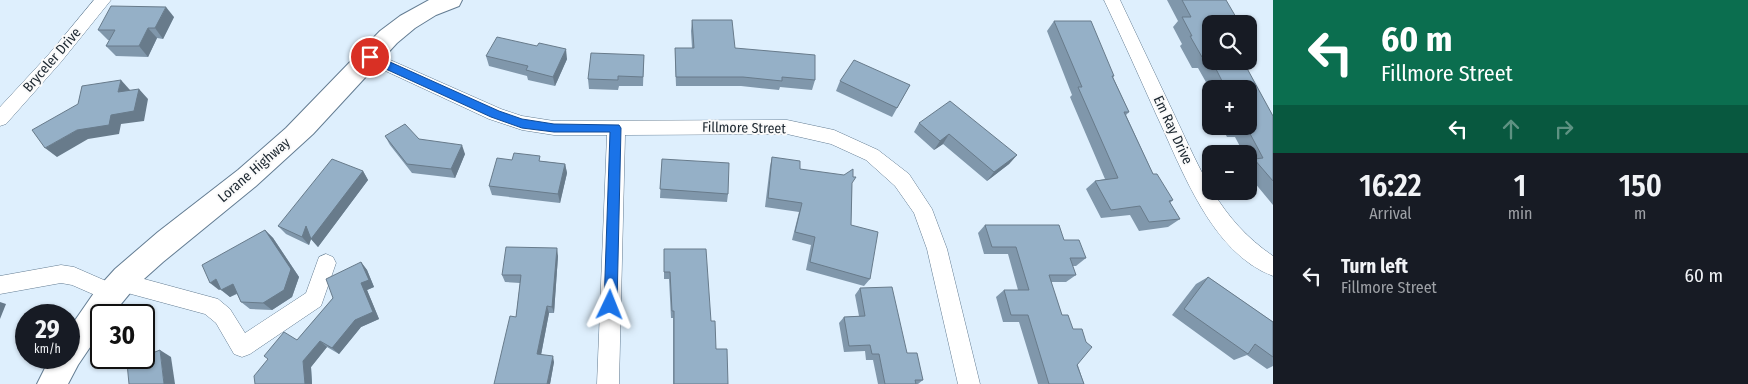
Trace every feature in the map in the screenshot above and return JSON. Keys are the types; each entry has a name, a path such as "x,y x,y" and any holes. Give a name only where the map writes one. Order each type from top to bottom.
{"street":[{"name":"Bryceler Drive","path":"0,119 56,58 103,0"},
{"name":"Lorane Highway","path":"80,339 117,288 157,248 228,194 268,160 311,120 370,57 408,21 425,11 451,0"},
{"name":"Em Ray Drive","path":"1112,0 1201,191 1221,222 1248,250 1273,267"},
{"name":"Fillmore Street","path":"370,57 495,114 522,123 554,128 787,128 834,136 872,155 902,180 922,209 937,249 969,384"},
{"path":"608,384 616,128"},
{"path":"0,285 61,274 117,288 211,306 224,316 242,347 314,299 326,263"},
{"path":"52,384 60,369"}],"building":[{"path":"1182,0 1226,0 1235,15 1202,15 1202,57 1182,17 1191,17"},
{"path":"111,6 166,7 155,28 148,28 139,46 106,46 115,30 98,30"},
{"path":"692,20 732,20 735,48 815,55 815,80 782,77 782,81 743,77 676,77 675,48 694,48"},
{"path":"1054,21 1091,21 1114,76 1112,76 1129,112 1124,112 1153,174 1157,174 1173,200 1169,201 1180,219 1149,222 1140,206 1111,210 1095,181 1118,178 1078,87 1082,87"},
{"path":"497,37 537,46 539,43 566,49 553,77 526,70 528,66 486,56"},
{"path":"591,53 644,55 643,77 618,76 618,80 588,79"},
{"path":"854,60 910,85 897,108 840,81"},
{"path":"1248,70 1253,80 1222,80 1217,71"},
{"path":"121,80 118,92 139,89 134,111 111,115 109,125 77,130 45,148 32,130 78,104 82,86"},
{"path":"1257,87 1273,116 1273,181 1257,162 1257,159 1263,158 1251,135 1257,135"},
{"path":"950,101 1017,155 994,172 949,134 940,141 919,123"},
{"path":"405,124 419,139 462,145 451,169 407,164 385,136"},
{"path":"514,153 540,156 539,161 565,164 558,194 489,186 497,158 512,160"},
{"path":"772,157 800,161 800,169 844,175 853,169 853,177 856,177 852,183 851,225 878,232 870,279 810,262 815,237 795,232 802,203 768,198"},
{"path":"332,159 363,171 311,239 306,226 302,237 278,226"},
{"path":"662,159 729,163 728,194 660,189"},
{"path":"985,225 1059,225 1064,240 1079,240 1086,258 1070,258 1076,275 1049,275 1062,315 1068,315 1073,329 1082,329 1086,342 1092,347 1077,365 1084,384 1049,384 1028,315 1011,315 1004,290 1029,290 1016,247 992,247"},
{"path":"265,230 291,269 284,290 263,303 241,302 233,284 221,290 216,279 210,283 202,265"},
{"path":"506,247 557,248 552,307 547,306 537,354 553,356 547,384 494,384 510,316 516,317 521,275 502,275"},
{"path":"664,249 706,249 711,321 715,321 716,349 727,349 728,384 674,384 674,311 672,311 670,272 664,272"},
{"path":"361,262 369,280 361,283 373,312 355,320 332,348 320,341 303,361 305,384 255,384 254,376 268,359 264,356 284,332 297,340 333,298 326,279"},
{"path":"1208,277 1273,322 1273,357 1255,344 1248,354 1184,309"},
{"path":"892,287 907,353 917,353 923,380 915,380 916,384 885,384 879,354 872,354 870,345 849,346 844,317 865,316 860,288"},
{"path":"160,350 164,384 129,384 128,369 155,369 155,352"}],"route":[{"path":"370,57 495,114 522,123 554,128 616,128 610,305"}]}
